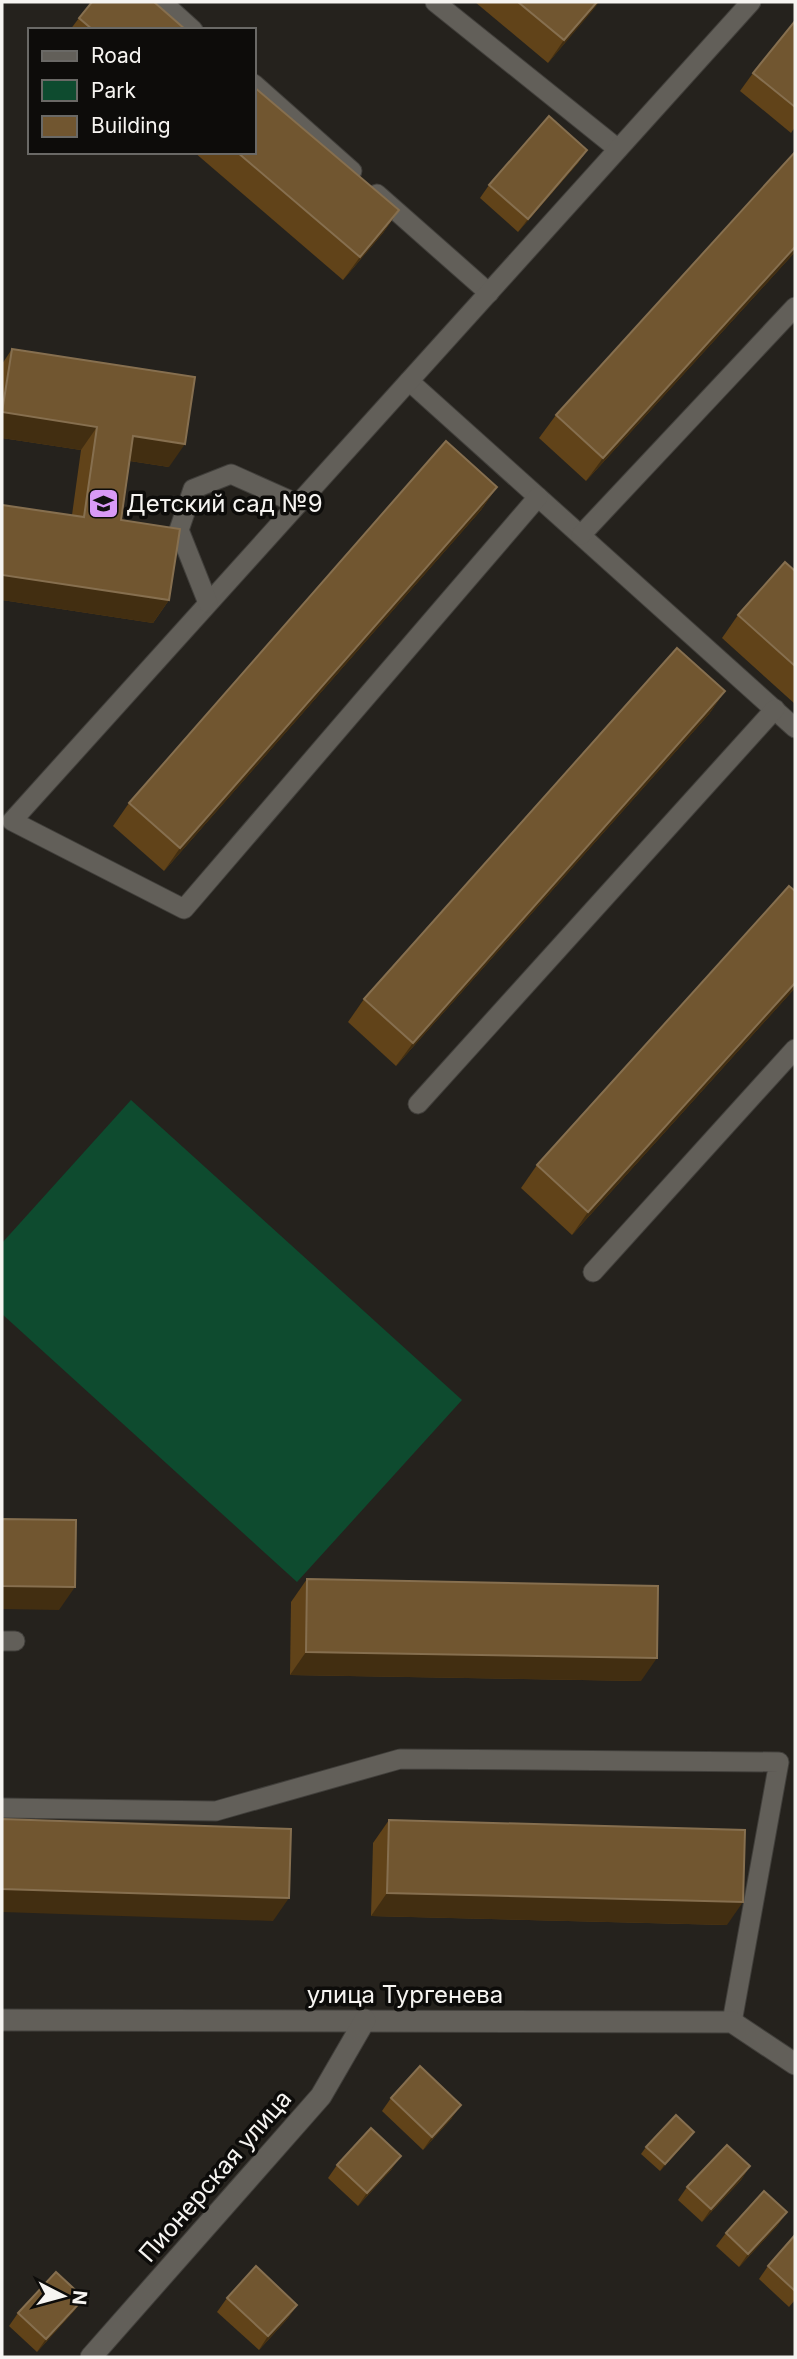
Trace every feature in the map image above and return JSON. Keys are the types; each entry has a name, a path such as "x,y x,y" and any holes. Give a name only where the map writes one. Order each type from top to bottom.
{"street":[{"name":"улица Тургенева","path":"2,2020 732,2022"},
{"name":"Пионерская улица","path":"92,2357 321,2096 365,2020"},
{"path":"732,2022 795,2064"}],"lane":[{"path":"162,2 191,28"},
{"path":"435,2 618,149"},
{"path":"538,497 184,909 12,821 751,2"},
{"path":"256,86 489,293"},
{"path":"581,535 795,307"},
{"path":"409,381 795,728"},
{"path":"208,603 179,530 193,489 231,474 298,504"},
{"path":"418,1104 775,709"},
{"path":"593,1272 795,1049"},
{"path":"2,1808 216,1811 400,1759 787,1763 732,2022"}],"green space":[{"path":"131,1100 462,1400 297,1582 2,1314 2,1243"}],"building":[{"path":"92,2 154,2 184,28 91,28 79,18"},
{"path":"518,2 597,2 564,40"},
{"path":"795,21 795,107 753,73"},
{"path":"256,89 399,210 360,257 239,154 256,154"},
{"path":"549,116 587,150 528,219 489,185"},
{"path":"795,152 795,247 603,458 556,415"},
{"path":"12,349 195,377 185,444 133,436 121,520 180,529 169,600 2,575 2,505 84,517 97,427 2,412"},
{"path":"446,441 497,487 180,848 129,803"},
{"path":"785,562 795,571 795,666 738,615"},
{"path":"677,648 725,691 413,1043 364,999"},
{"path":"789,886 795,891 795,983 588,1212 537,1165"},
{"path":"2,1519 76,1520 75,1587 2,1586"},
{"path":"307,1579 658,1586 657,1658 306,1652"},
{"path":"2,1819 291,1829 289,1898 2,1889"},
{"path":"389,1820 745,1830 743,1902 387,1893"},
{"path":"420,2066 461,2105 432,2137 391,2098"},
{"path":"676,2115 694,2132 665,2164 646,2147"},
{"path":"371,2128 401,2156 367,2193 337,2165"},
{"path":"727,2145 750,2166 711,2209 687,2187"},
{"path":"764,2191 787,2212 748,2254 726,2233"},
{"path":"795,2235 795,2291 768,2266"},
{"path":"256,2266 297,2305 268,2336 227,2298"},
{"path":"56,2272 84,2298 46,2339 18,2313"}],"place":[{"name":"Детский сад №9","path":"103,503"}]}
